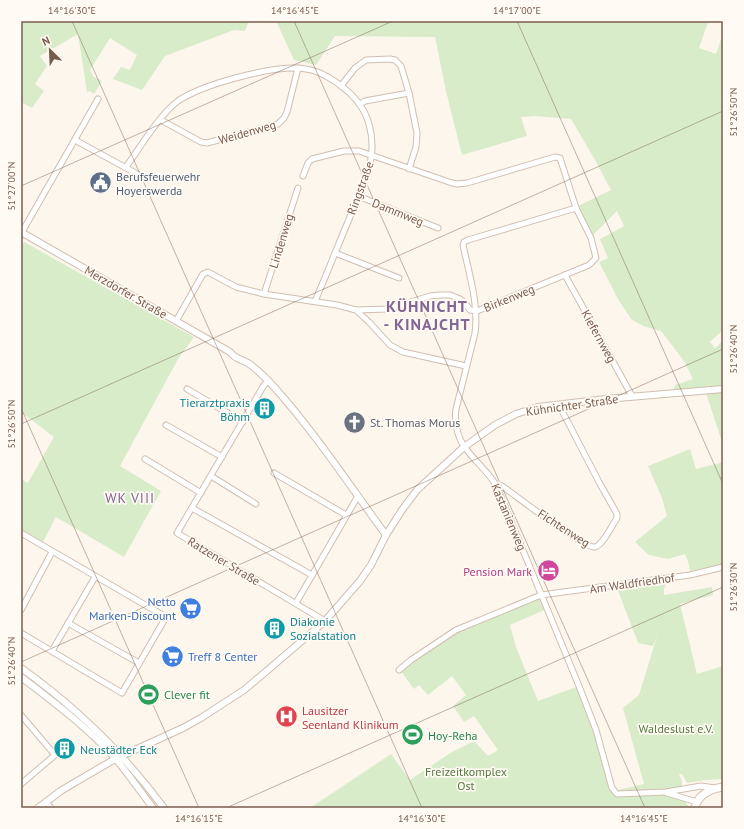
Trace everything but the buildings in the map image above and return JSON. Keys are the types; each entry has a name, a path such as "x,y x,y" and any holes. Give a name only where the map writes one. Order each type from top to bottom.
{"main road":[{"path":"696,805 708,791 720,787"}],"street":[{"path":"302,176 308,163 317,157 344,151 359,151 372,154 409,169 417,142 415,122 409,93 401,66 395,60 372,59 360,64 341,86"},
{"name":"Ringstraße","path":"126,167 172,106 202,90 263,71 298,68 322,73 341,86 360,104 369,124 372,139 372,154 368,170 358,196 315,302"},
{"name":"Weidenweg","path":"161,120 206,144 278,124 287,112 298,68"},
{"path":"360,104 365,101 409,93"},
{"path":"21,232 98,99"},
{"path":"75,140 139,175"},
{"name":"Birkenweg","path":"409,169 458,184 467,183 558,157 562,161 576,208 591,238 596,258 589,265 476,312 463,245 464,242 576,208"},
{"name":"Lindenweg","path":"264,294 298,188"},
{"name":"Dammweg","path":"358,196 438,228"},
{"name":"Merzdorfer Straße","path":"21,232 230,352 240,361 246,362 268,381 296,413 386,535"},
{"path":"335,253 399,278"},
{"path":"176,321 203,274 206,273 211,273 232,286 264,294 337,305 356,310 388,309 430,296 450,295 460,298 470,310 476,312 475,333 455,416 464,447"},
{"name":"Kiefernweg","path":"565,275 632,396"},
{"path":"356,310 367,319 390,345 403,352 466,366"},
{"path":"367,319 367,314 370,310"},
{"name":"Ratzener Straße","path":"268,381 264,385 177,534 325,621"},
{"path":"187,389 243,422"},
{"name":"Kühnichter Straße","path":"38,808 62,790 115,759 183,728 241,692 269,670 325,621 360,581 371,565 386,535 417,490 464,447 495,425 516,414 538,407 632,396 723,389"},
{"name":"Fichtenweg","path":"496,485 502,486 563,531 586,544 595,547 603,541 617,514 598,482 559,405"},
{"path":"166,425 222,457"},
{"name":"Kastanienweg","path":"464,447 489,474 496,485 596,730 614,791 617,794 666,792"},
{"path":"145,459 201,493"},
{"path":"274,474 346,515"},
{"path":"211,476 256,504"},
{"path":"296,603 358,496"},
{"path":"192,508 312,575"},
{"path":"21,533 166,617 122,693 21,634"},
{"path":"21,610 52,552"},
{"name":"Am Waldfriedhof","path":"541,595 690,575 723,567"},
{"path":"52,651 95,577"},
{"path":"399,670 411,660 456,630 541,595"},
{"path":"68,623 139,663"},
{"path":"21,668 40,681 74,710 122,756 164,808"},
{"path":"21,677 76,721 115,759 153,808"},
{"path":"21,715 55,754 21,784"},
{"path":"666,792 701,786 720,787"},
{"path":"666,792 696,805"},
{"path":"46,802 51,808"}],"green space":[{"path":"21,21 249,21 245,31 234,30 165,56 142,90 113,79 121,67 130,70 137,55 110,38 90,70 94,77 102,81 94,94 90,91 87,92 78,34 40,56 47,66 35,84 44,91 32,108 21,102"},
{"path":"276,21 706,21 708,22 699,48 716,54 723,33 723,330 710,342 715,348 723,341 723,445 706,393 673,393 675,385 693,379 684,361 661,331 643,326 631,319 618,299 599,262 608,258 600,239 624,226 617,211 591,237 576,207 611,190 571,119 535,116 521,117 527,136 462,155 446,91 435,37 335,36 316,65 294,60"},
{"path":"24,242 194,337 178,359 120,466 161,491 124,557 56,517 43,542 21,529 21,479 28,483 54,437 21,412 21,247"},
{"path":"690,449 696,469 723,462 723,564 690,571 685,554 668,559 649,555 635,542 667,516 662,498 648,466"},
{"path":"667,581 664,589 664,595 712,587 713,595 680,604 697,674 723,666 723,779 687,783 682,774 679,774 682,781 682,786 666,792 684,800 690,808 310,808 391,754 410,780 450,753 474,741 488,756 498,750 474,716 464,722 453,706 466,695 452,676 428,695 419,685 414,689 400,670 456,630 541,596 547,609 510,625 516,647 538,701 579,686 614,791 644,784 623,708 639,695 658,633 653,646 638,643 617,588"}],"place":[{"name":"Berufsfeuerwehr Hoyerswerda","path":"100,183"},
{"name":"Tierarztpraxis Böhm","path":"265,409"},
{"name":"St. Thomas Morus","path":"355,422"},
{"name":"Pension Mark","path":"548,571"},
{"name":"Netto Marken-Discount","path":"191,608"},
{"name":"Diakonie Sozialstation","path":"274,628"},
{"name":"Treff 8 Center","path":"173,656"},
{"name":"Clever fit","path":"148,694"},
{"name":"Lausitzer Seenland Klinikum","path":"286,717"},
{"name":"Hoy-Reha","path":"412,735"},
{"name":"Neustädter Eck","path":"65,749"}],"district":[{"name":"KÜHNICHT - KINAJCHT","path":"427,315"},
{"name":"WK VIII","path":"130,498"}],"park label":[{"name":"Waldeslust e.V.","path":"676,728"},
{"name":"Freizeitkomplex Ost","path":"466,778"}]}
